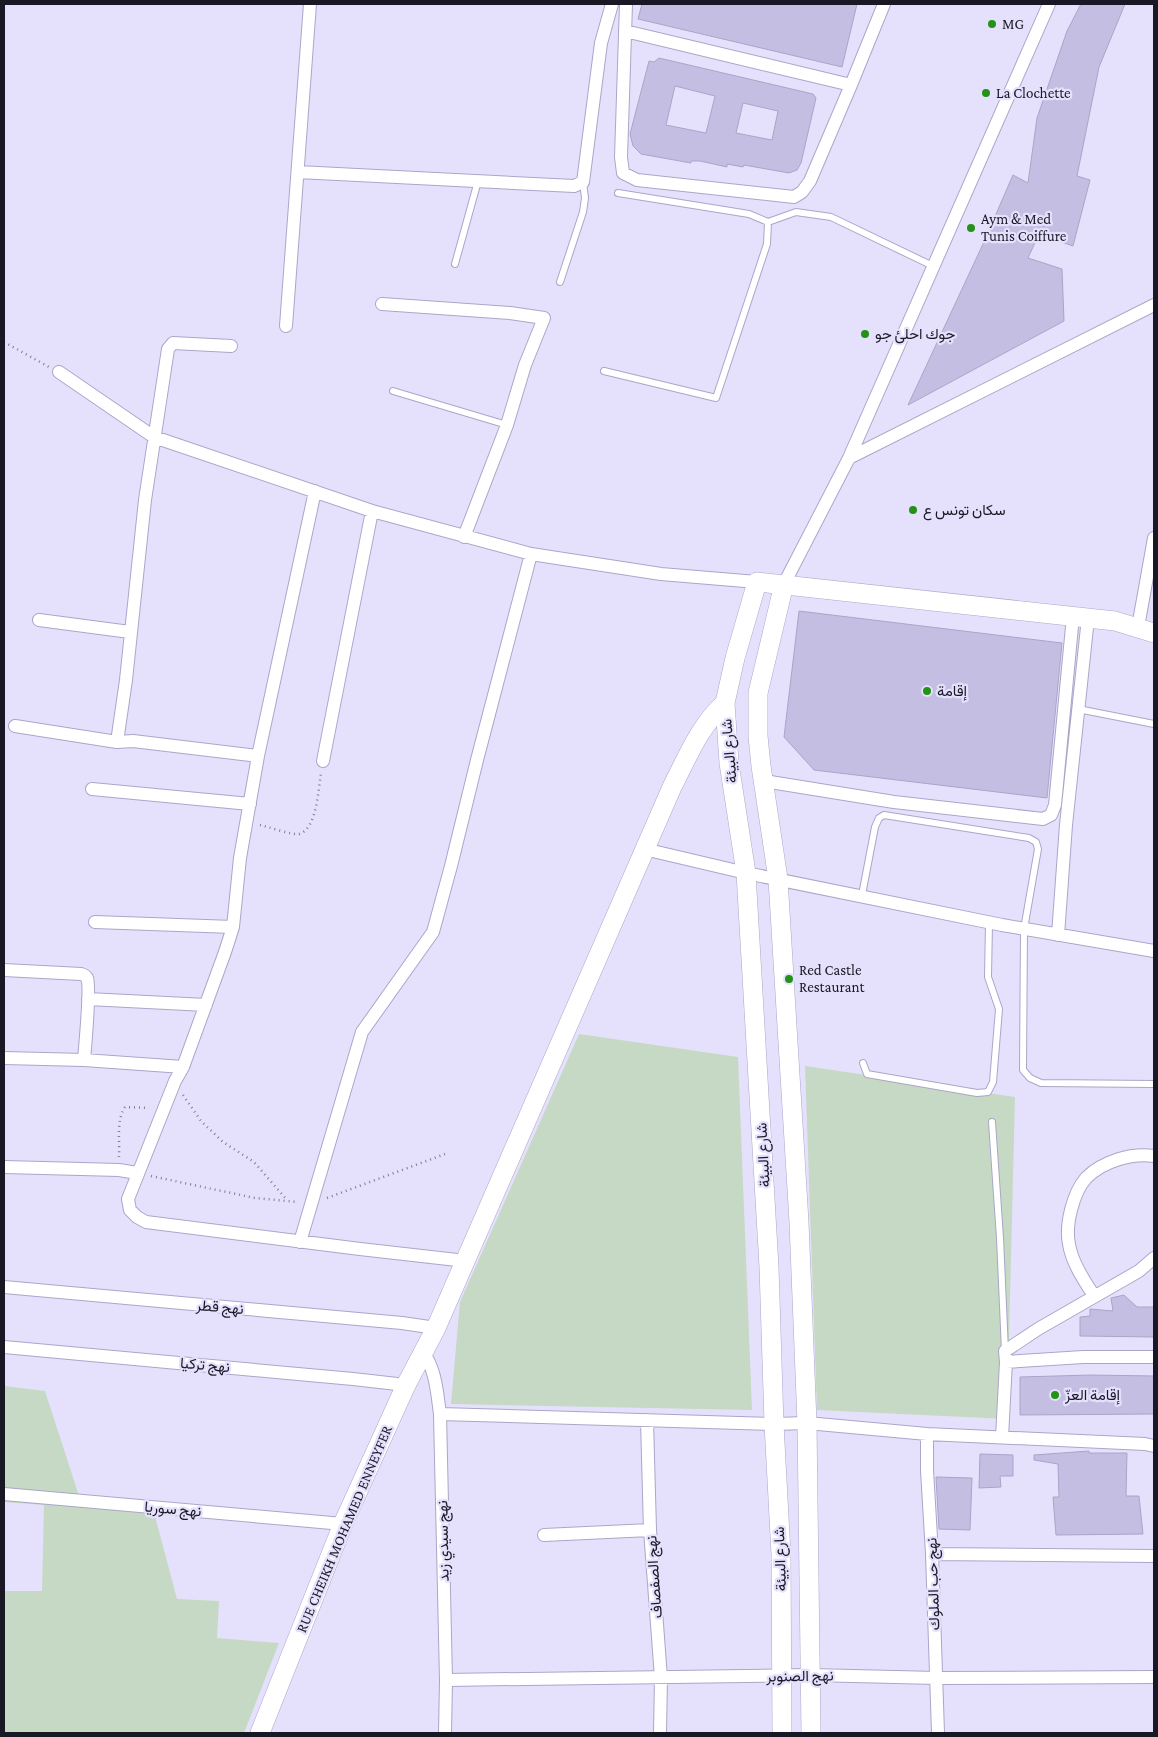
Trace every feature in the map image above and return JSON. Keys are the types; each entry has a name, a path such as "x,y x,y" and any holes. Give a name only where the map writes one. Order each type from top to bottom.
{"street":[{"path":"286,326 310,4"},
{"path":"298,172 574,186 583,182 601,43 612,4"},
{"path":"626,4 621,157 624,173 637,180 794,197 802,192 810,182 884,4"},
{"path":"784,584 849,458 1049,4"},
{"path":"625,31 851,85"},
{"path":"382,304 544,318 525,365 507,425 464,537"},
{"path":"849,458 1154,306"},
{"path":"117,742 126,680 145,500 168,348 173,343 231,346"},
{"path":"59,372 154,437 315,492 372,511 531,554 661,574 784,584 1081,617 1115,621 1146,630 1154,538"},
{"path":"315,492 258,756 240,858 233,927 226,952 182,1067 137,1173 128,1199 130,1210 136,1217 146,1222 466,1261"},
{"path":"323,761 372,511"},
{"path":"300,1242 362,1032 433,932 531,554"},
{"name":"شارع البيئة","path":"758,582 735,658 725,703 729,763 746,873 770,1267 774,1424 781,1554 782,1733"},
{"name":"شارع البيئة","path":"784,584 758,692 758,736 778,879 798,1212 807,1423 811,1733"},
{"path":"1058,935 1066,825 1078,709 1081,617"},
{"path":"764,781 904,803 1044,819 1051,815 1055,805 1081,617"},
{"path":"39,620 130,632"},
{"name":"RUE CHEIKH MOHAMED ENNEYFER","path":"260,1733 343,1524 406,1385 436,1328 466,1261 644,849 672,787 698,737 725,703"},
{"path":"15,726 117,742 133,741 258,756"},
{"path":"92,789 250,804"},
{"path":"644,849 746,873 862,895 989,923 1154,951"},
{"path":"95,922 233,927"},
{"path":"4,970 85,975 88,979 88,999 84,1060"},
{"path":"88,999 206,1005"},
{"path":"4,1058 84,1060 182,1067"},
{"path":"1094,1296 1078,1270 1069,1244 1068,1222 1073,1200 1086,1179 1104,1165 1129,1156 1154,1156"},
{"path":"4,1167 119,1170 137,1173"},
{"path":"1005,1357 1094,1296 1139,1271 1154,1258"},
{"name":"نهج قطر","path":"4,1287 402,1323 436,1328"},
{"name":"نهج تركيا","path":"4,1347 406,1385"},
{"name":"نهج سيدي زيد","path":"424,1352 434,1374 440,1414 446,1680 445,1733"},
{"path":"1005,1357 1154,1357"},
{"path":"1002,1437 1005,1357"},
{"path":"440,1414 774,1424 807,1423 927,1434 1145,1444 1154,1446"},
{"name":"نهج الصفصاف","path":"647,1420 650,1530 661,1678 660,1733"},
{"name":"نهج حب الملوك","path":"927,1434 938,1733"},
{"name":"نهج سوريا","path":"4,1494 343,1524"},
{"path":"544,1535 650,1530"},
{"path":"932,1554 1154,1556"},
{"name":"نهج الصنوبر","path":"446,1680 811,1675 937,1678 1154,1677"}],"lane":[{"path":"455,264 478,181"},
{"path":"560,282 583,212 585,198 583,182"},
{"path":"618,193 749,214 768,222 796,212 831,217 933,266"},
{"path":"604,371 716,398 767,244 768,222"},
{"path":"393,391 507,425"},
{"path":"1078,709 1154,724"},
{"path":"862,895 875,827 879,818 884,815 1029,838 1036,842 1038,849 1024,929 1024,1070 1030,1078 1041,1083 1154,1084"},
{"path":"863,1063 868,1074 977,1093 988,1092 993,1082 999,1009 988,977 989,923"},
{"path":"992,1122 1000,1238 1005,1357"}],"path":[{"path":"4,342 59,372"},
{"path":"246,822 297,834 307,830 313,819 323,761"},
{"path":"175,1081 200,1121 223,1142 254,1162 288,1201"},
{"path":"119,1170 121,1118 125,1107 163,1109"},
{"path":"137,1173 254,1198 312,1204 445,1154"}],"green space":[{"path":"579,1034 738,1057 752,1410 451,1404 460,1302"},
{"path":"805,1066 1015,1097 1007,1419 817,1410"},
{"path":"4,1386 45,1391 79,1496 151,1501 177,1599 219,1601 217,1638 279,1643 244,1733 4,1733 4,1591 42,1591 44,1505 4,1502"}],"building":[{"path":"642,4 857,4 842,67 638,19"},
{"path":"1081,4 1125,4 1099,67 1077,176 1090,180 1073,246 1039,234 1028,258 1062,269 1064,321 908,405 1013,175 1028,183 1037,118 1067,31"},
{"path":"659,58 813,94 816,98 801,163 797,170 789,173 744,165 743,167 727,164 727,167 700,161 691,161 691,163 641,154 633,146 630,134 649,61 654,62","holes":["675,86 715,96 706,133 666,125","743,103 778,111 772,140 736,133"]},
{"name":"إقامة","path":"799,611 1062,643 1047,798 814,770 784,737"},
{"path":"1124,1295 1137,1307 1154,1307 1154,1337 1080,1336 1080,1317 1090,1316 1090,1309 1113,1311 1111,1298"},
{"path":"1154,1376 1154,1414 1020,1415 1020,1377"},
{"path":"1089,1451 1089,1453 1127,1453 1126,1496 1139,1496 1143,1534 1056,1535 1053,1497 1059,1497 1058,1464 1034,1460 1034,1455"},
{"path":"980,1454 1013,1455 1013,1476 1000,1476 1001,1487 979,1488"},
{"path":"936,1477 972,1478 970,1530 939,1529"}],"place":[{"name":"MG","path":"992,24"},
{"name":"La Clochette","path":"986,93"},
{"name":"Aym & Med Tunis Coiffure","path":"971,228"},
{"name":"جوك احلئ جو","path":"865,334"},
{"name":"سكان تونس ع","path":"913,510"},
{"name":"إقامة","path":"927,691"},
{"name":"Red Castle Restaurant","path":"789,979"},
{"name":"إقامة العزّ","path":"1055,1395"}]}
